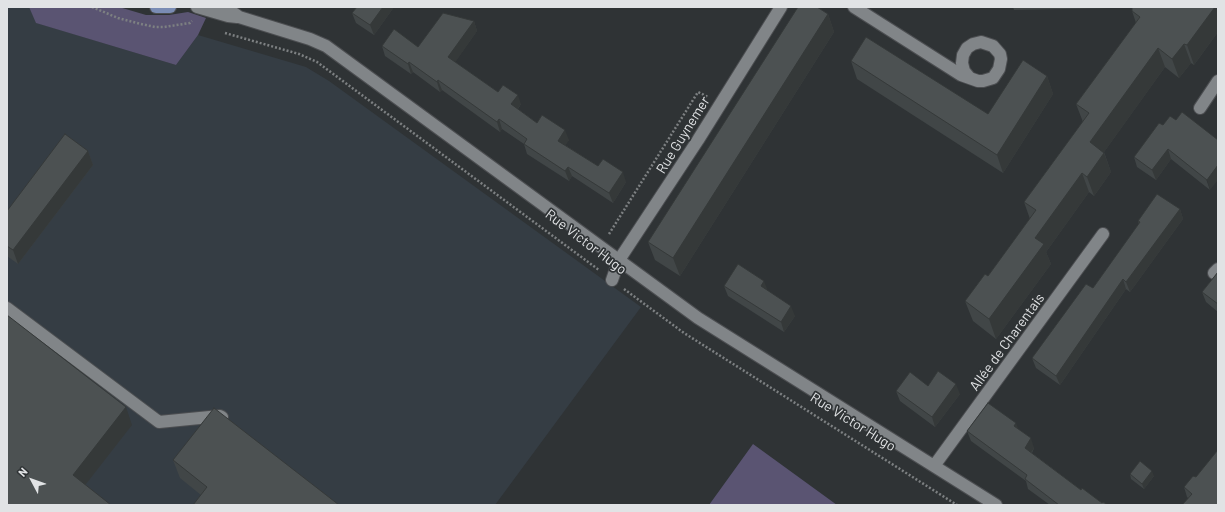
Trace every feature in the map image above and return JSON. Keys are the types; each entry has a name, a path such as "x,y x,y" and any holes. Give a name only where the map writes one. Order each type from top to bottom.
{"main road":[{"path":"156,7 170,7"}],"street":[{"name":"Rue Victor Hugo","path":"197,7 228,16 239,17 310,39 326,46 698,318 996,505"},
{"name":"Rue Victor Hugo","path":"226,7 239,17"},
{"name":"Rue Guynemer","path":"612,280 620,260 781,7"},
{"path":"854,7 961,75 969,77"},
{"path":"1200,108 1218,81"},
{"name":"Allée de Charentais","path":"934,466 1103,234"},
{"path":"7,308 159,422 220,416 233,426"}],"path":[{"path":"92,7 107,14 141,24 164,27 190,23 197,25"},
{"path":"190,23 194,20"},
{"name":"Rue Victor Hugo","path":"219,31 299,54 317,62 684,333 957,505"},
{"path":"590,264 698,92 720,105"}],"shaded area":[{"path":"7,7 29,7 37,23 176,65 198,35 306,67 329,81 641,307 495,505 7,505"},
{"path":"29,7 119,7 146,15 169,15 188,12 206,18 198,35 176,65 36,23"},
{"path":"753,444 837,505 709,505"}],"building":[{"path":"357,7 383,7 370,25 352,13"},
{"path":"798,7 817,7 828,14 673,258 648,242"},
{"path":"1132,7 1215,7 1187,45 1184,44 1172,59 1158,48 1090,142 1104,153 1087,177 1082,173 1035,238 1044,244 989,319 965,301 985,274 988,276 1036,210 1024,202 1089,113 1076,104 1140,17 1132,11"},
{"path":"443,13 474,21 448,57 498,92 503,85 518,95 511,104 537,123 542,115 565,130 558,141 598,166 603,159 623,172 609,193 568,167 565,171 524,144 527,139 499,119 497,122 438,80 437,82 409,62 408,64 382,46 394,29 418,47"},
{"path":"866,37 988,114 1023,60 1047,76 997,155 851,61"},
{"path":"1182,112 1218,140 1218,165 1207,180 1168,149 1152,170 1134,157 1159,123 1163,125 1170,116 1176,120"},
{"path":"65,134 88,151 13,250 7,246 7,211"},
{"path":"1157,194 1180,209 1126,282 1123,279 1056,376 1032,358 1086,284 1093,288 1140,222 1138,221"},
{"path":"738,264 764,281 761,286 791,306 781,322 724,286"},
{"path":"1218,272 1218,304 1202,292"},
{"path":"7,315 126,407 73,475 111,505 7,505"},
{"path":"938,371 956,384 932,417 896,391 910,372 928,386"},
{"path":"988,403 1016,423 1014,426 1031,438 1025,448 1081,490 1082,488 1102,503 1103,502 1108,505 1059,505 1025,479 1027,475 967,431"},
{"path":"214,408 339,505 193,505 207,487 173,460"},
{"path":"1217,451 1218,505 1182,505 1192,494 1184,487 1193,476 1196,477"},
{"path":"1140,461 1152,471 1142,484 1130,474"}]}
